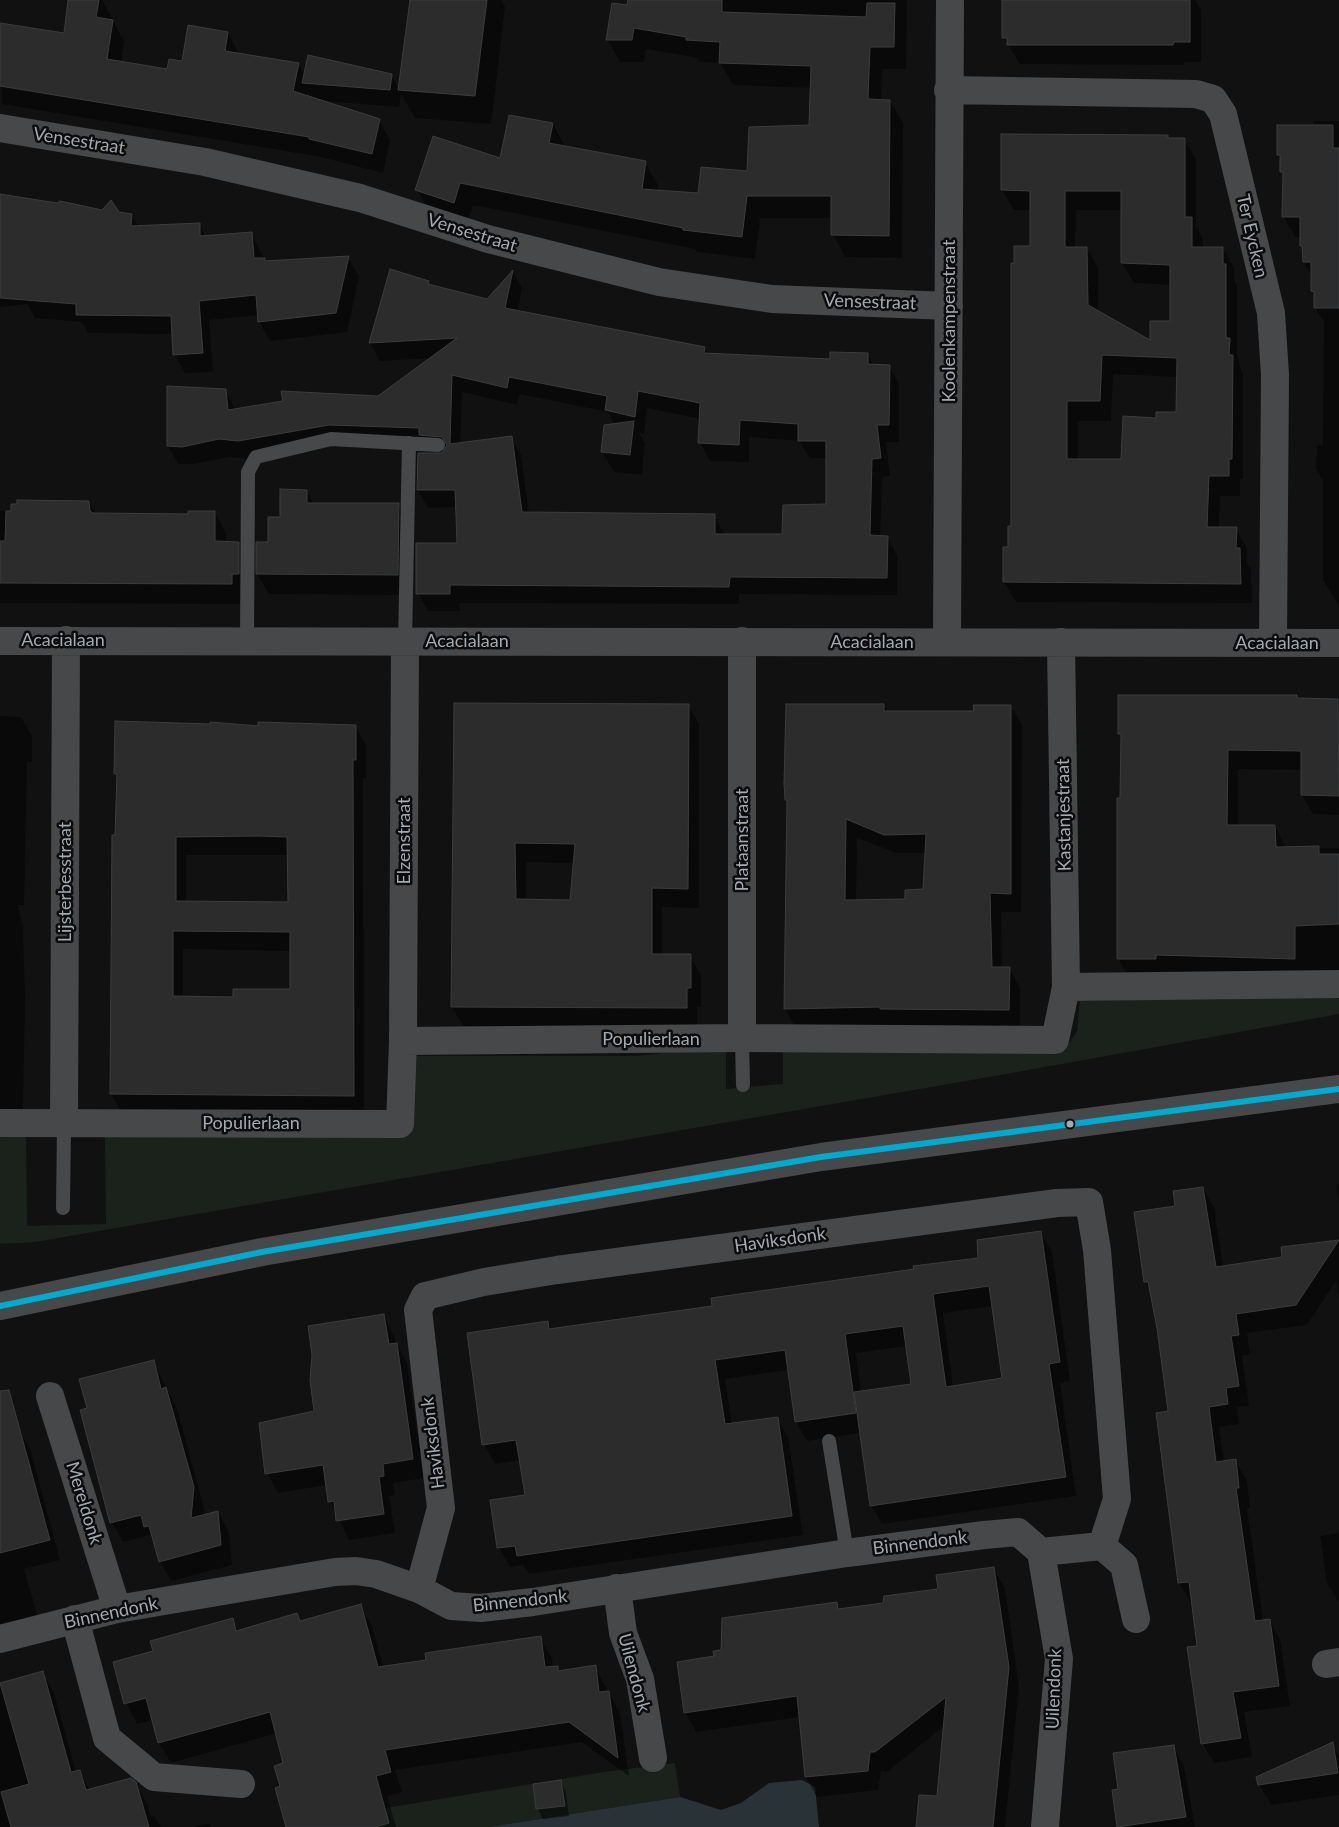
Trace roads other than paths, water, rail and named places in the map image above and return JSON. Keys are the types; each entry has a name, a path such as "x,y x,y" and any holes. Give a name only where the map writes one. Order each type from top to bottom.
{"street":[{"name":"Koolenkampenstraat","path":"947,642 948,90 950,0"},
{"name":"Ter Eycken","path":"948,90 1196,94 1213,99 1223,114 1271,313 1275,374 1273,643"},
{"name":"Vensestraat","path":"0,128 205,162 360,198 488,239 659,282 772,298 949,306"},
{"name":"Acacialaan","path":"0,640 1339,643"},
{"name":"Lijsterbesstraat","path":"64,1124 66,640"},
{"name":"Elzenstraat","path":"403,1041 405,641"},
{"name":"Plataanstraat","path":"742,641 742,1038"},
{"name":"Kastanjestraat","path":"1061,642 1066,987"},
{"path":"1066,987 1339,984"},
{"name":"Populierlaan","path":"0,1123 400,1124 403,1041 742,1038 1055,1040 1066,987"},
{"path":"0,1306 262,1252 821,1157 1339,1089"},
{"name":"Haviksdonk","path":"419,1589 441,1508 418,1310 425,1296 484,1282 557,1270 1057,1203 1089,1202 1097,1250 1117,1499 1102,1546"},
{"name":"Mereldonk","path":"50,1396 117,1609"},
{"name":"Binnendonk","path":"0,1639 117,1609 335,1572 356,1571 376,1574 419,1589 451,1606 481,1608 533,1602 847,1553 1018,1532 1041,1552"},
{"path":"1041,1552 1102,1546 1124,1565 1136,1619"},
{"name":"Uilendonk","path":"1041,1552 1059,1659 1044,1827"},
{"name":"Uilendonk","path":"617,1588 623,1634 640,1679 653,1758"},
{"path":"75,1619 107,1738 154,1777 241,1784"}],"lane":[{"path":"247,640 248,472 256,457 331,439 438,445"},
{"name":"Acacialaan","path":"405,641 408,443"},
{"path":"742,1038 743,1085"},
{"path":"63,1208 64,1124"},
{"path":"829,1441 847,1553"}]}
